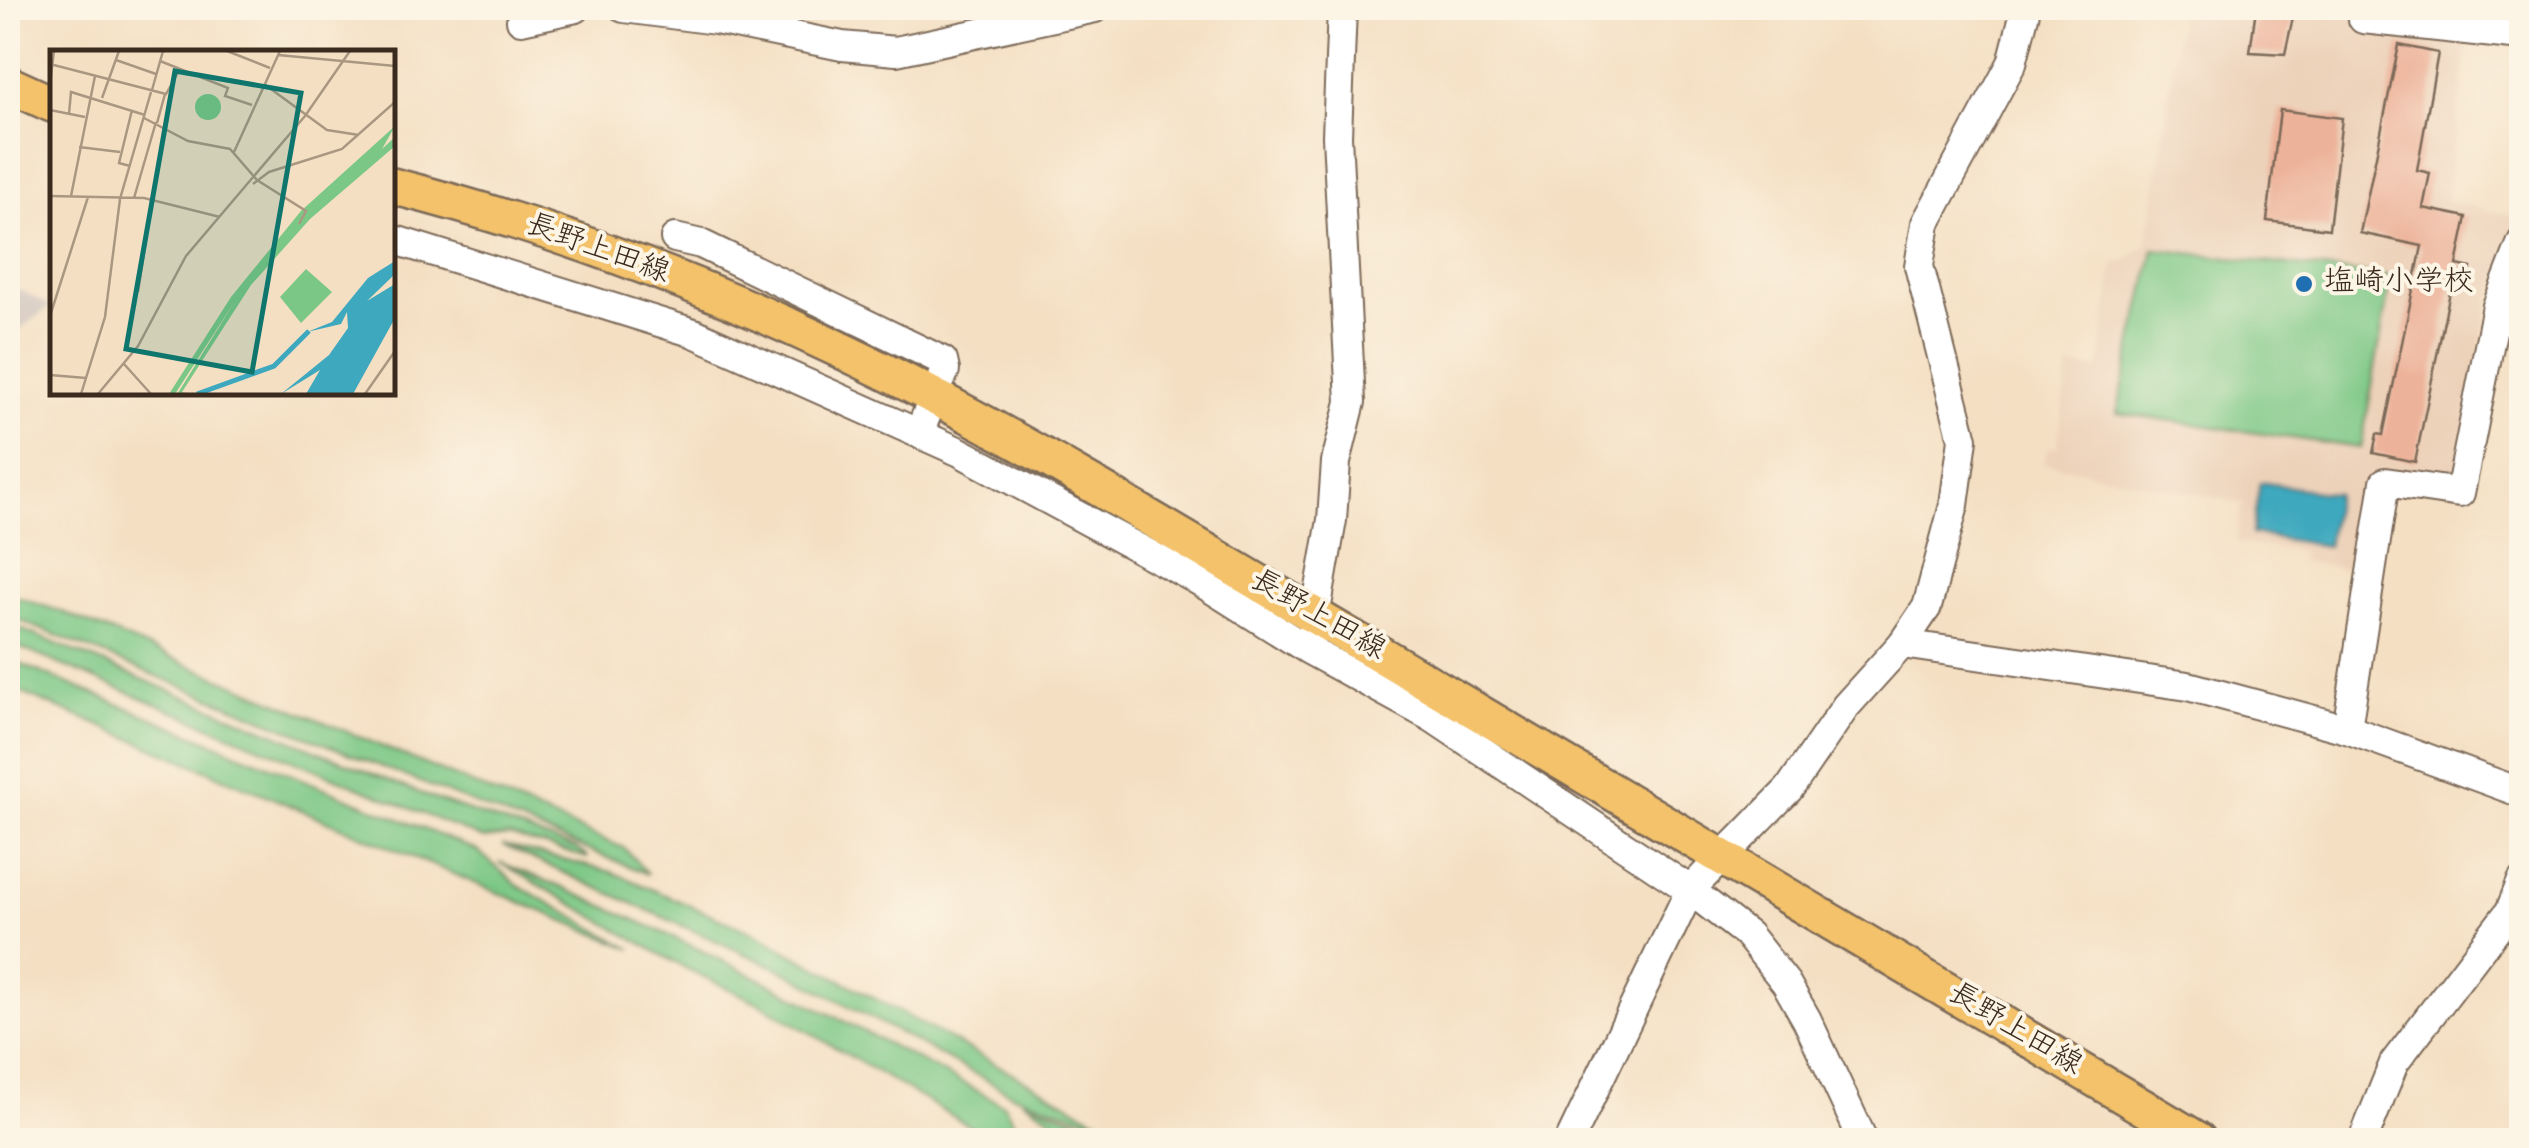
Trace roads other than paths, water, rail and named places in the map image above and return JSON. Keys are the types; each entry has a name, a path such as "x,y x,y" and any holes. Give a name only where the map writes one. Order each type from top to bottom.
{"main road":[{"path":"8,84 50,103"},
{"name":"長野上田線","path":"395,187 476,209 664,274 778,321 935,397 1127,525 1313,633 1720,858 2198,1140"}],"street":[{"path":"520,20 576,8"},
{"path":"624,8 716,20 842,46 896,51 1094,8"},
{"path":"1342,8 1336,136 1352,402 1336,462 1313,633 1690,890 1748,934 1786,983 1864,1140"},
{"path":"1570,1140 1690,890 1789,789 1866,680 1902,644 1927,607 1954,505 1964,439 1919,266 1926,223 2012,63 2026,8"},
{"path":"2364,8 2363,18 2522,36"},
{"path":"675,238 700,244 943,361 945,370 919,433"},
{"path":"395,240 694,333 1127,525"},
{"path":"2347,729 2385,482 2460,494 2497,306 2522,242"},
{"path":"1902,644 2188,686 2347,729 2522,792"},
{"path":"2363,1140 2394,1063 2510,911 2522,881"}],"water":[{"path":"2260,482 2336,494 2327,546 2252,534"}],"place":[{"name":"塩崎小学校","path":"2304,284"}]}
